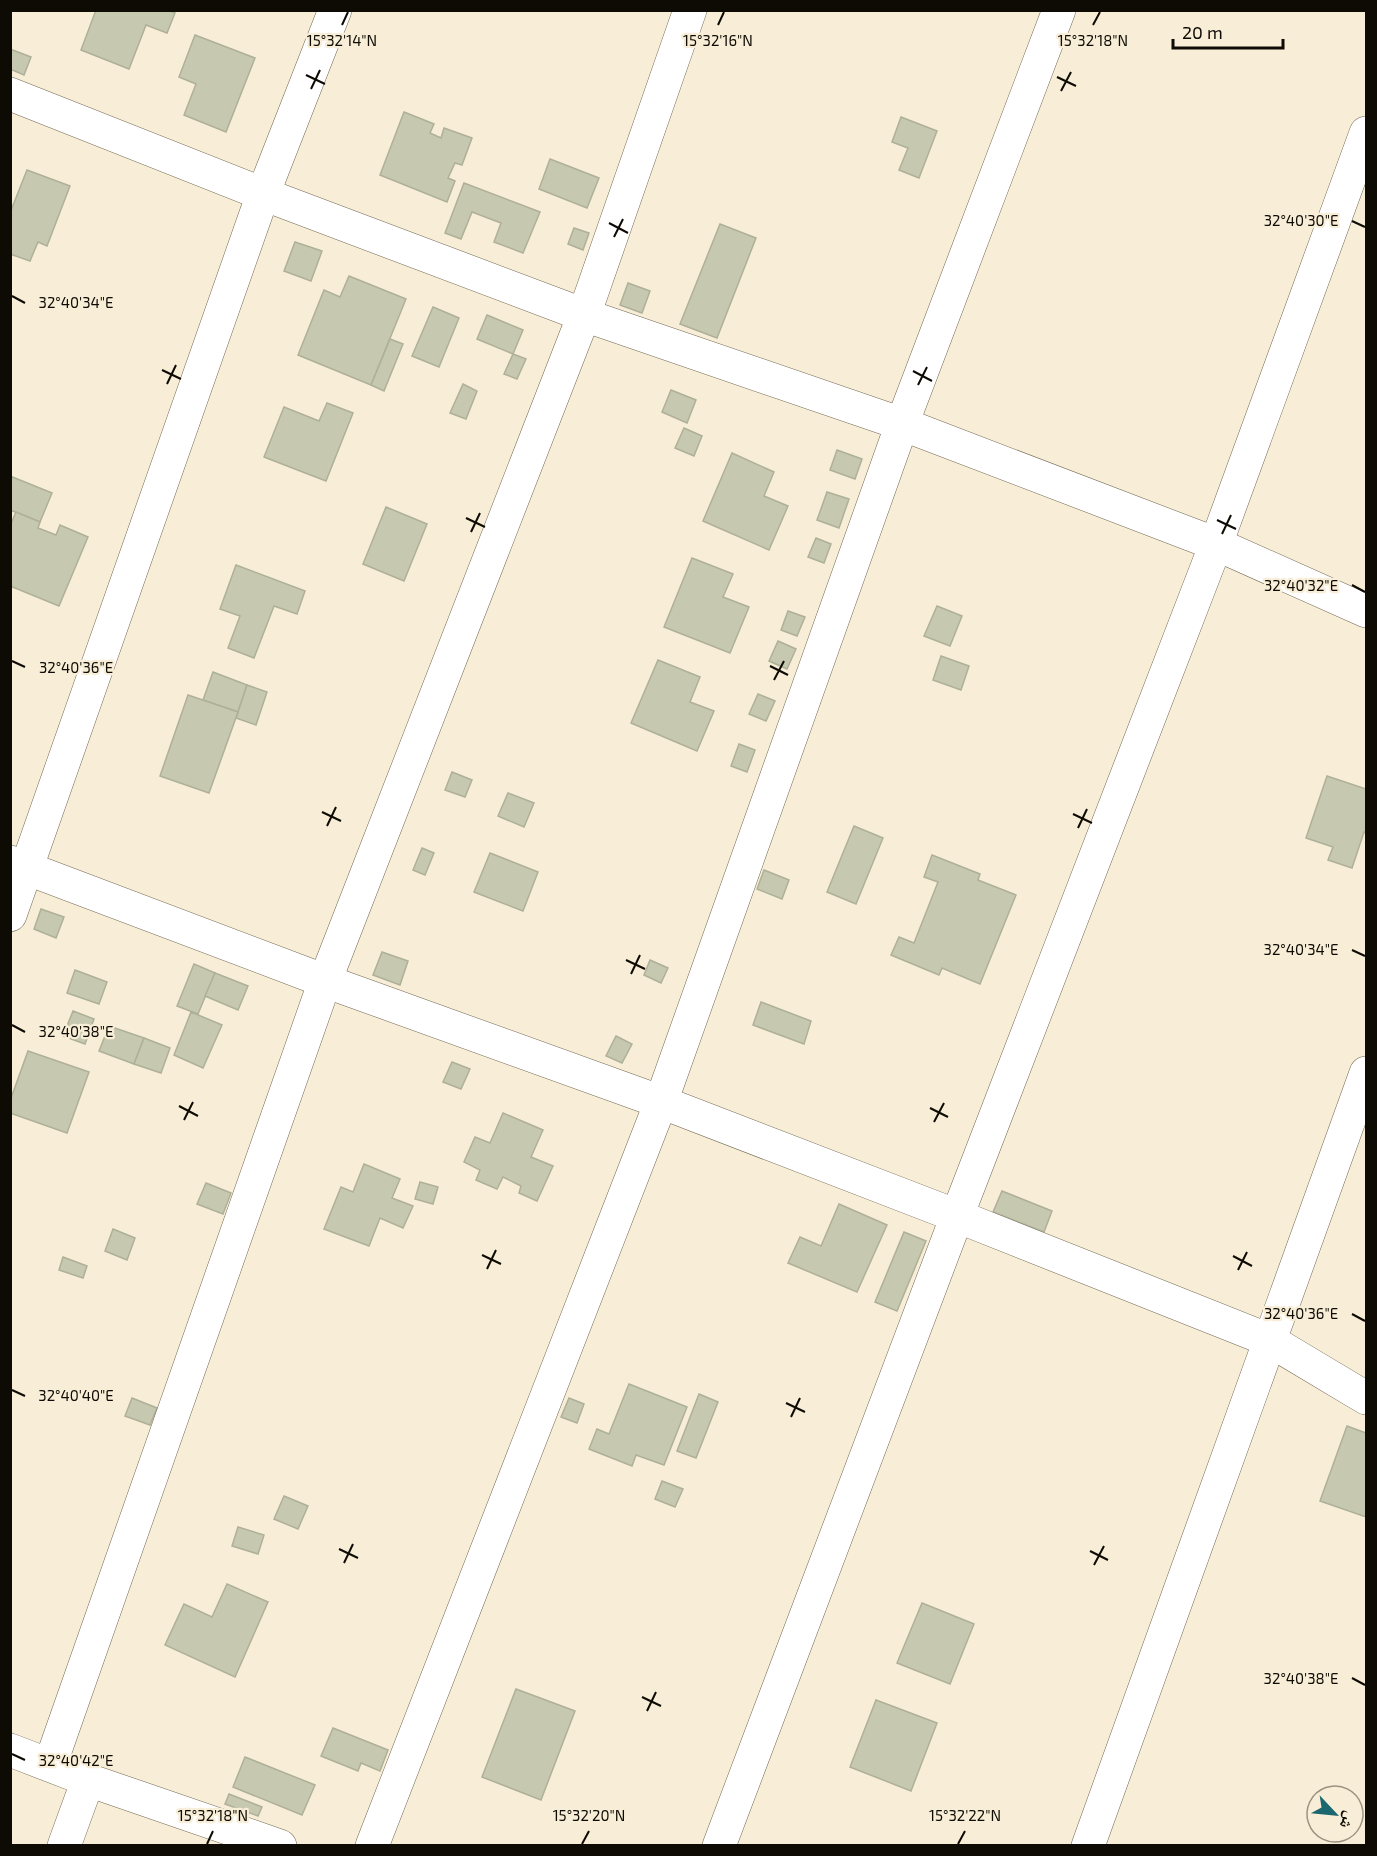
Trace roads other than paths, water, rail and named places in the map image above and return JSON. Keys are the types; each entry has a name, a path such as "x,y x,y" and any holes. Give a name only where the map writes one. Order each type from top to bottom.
{"street":[{"path":"10,915 19,865 263,194 335,10"},
{"path":"50,1765 326,981 584,315 690,10"},
{"path":"372,1845 661,1102 902,424 1059,10"},
{"path":"10,94 263,194 584,315 902,424 1216,544 1366,611"},
{"path":"719,1845 957,1216 1216,544 1366,133"},
{"path":"19,865 326,981 661,1102 957,1216 1269,1340 1366,1398"},
{"path":"1088,1845 1366,1073"},
{"path":"10,1750 88,1780 280,1845"},
{"path":"64,1845 88,1780"}]}
